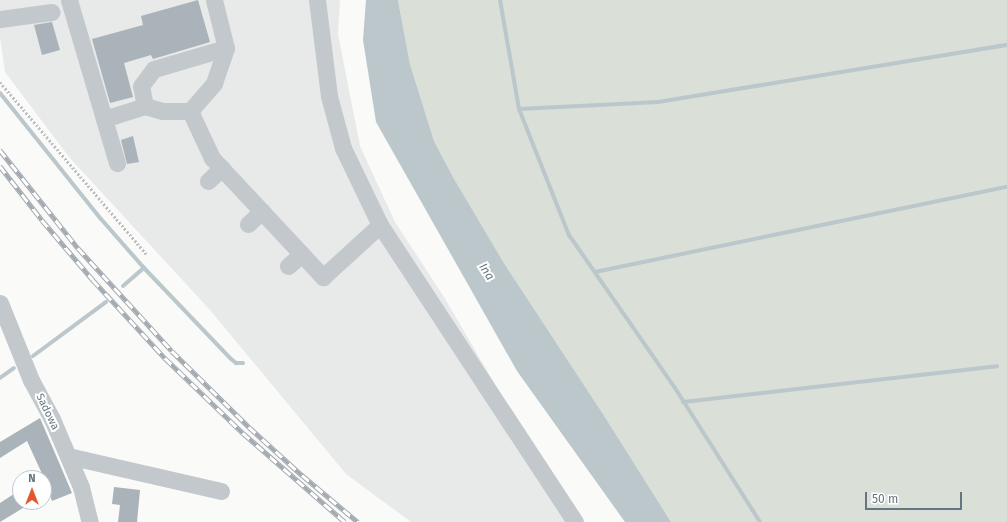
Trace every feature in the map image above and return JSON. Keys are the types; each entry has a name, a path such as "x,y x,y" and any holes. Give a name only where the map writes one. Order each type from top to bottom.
{"street":[{"path":"69,0 117,163"},
{"path":"104,119 145,106 162,111 190,111 214,84 226,48 214,0"},
{"path":"317,0 329,96 343,148 380,225 576,522"},
{"path":"0,19 52,12"},
{"path":"145,106 141,86 154,69 226,48"},
{"path":"190,111 212,158 323,277 380,225"},
{"path":"208,181 222,168"},
{"path":"248,224 262,211"},
{"path":"288,266 302,254"},
{"name":"Sadowa","path":"0,303 31,380 52,419 68,456 86,501 90,522"},
{"path":"68,456 220,491"}],"path":[{"path":"0,82 147,255"}],"shaded area":[{"path":"0,0 340,0 338,34 360,146 395,222 444,297 527,439 582,522 411,522 346,474 210,310 69,157 5,72 0,37"},
{"path":"398,0 1007,0 1007,522 671,522 603,414 500,257 453,177 434,141 410,64"}],"water":[{"name":"Ina","path":"366,0 398,0 410,64 434,141 453,177 502,260 603,414 671,522 625,522 517,371 376,122 363,40"}],"building":[{"path":"198,0 210,42 153,59 151,55 124,63 133,97 110,103 92,39 143,25 141,16"},
{"path":"52,22 60,50 42,55 34,25"},
{"path":"133,136 139,162 127,164 121,140"},
{"path":"40,418 72,493 52,501 52,470 40,470 27,441 0,458 0,442"},
{"path":"114,487 140,490 137,522 118,522 120,505 112,504"},
{"path":"12,495 12,510 20,510 0,522 0,503"}],"waterway":[{"path":"500,0 519,109 569,235 675,388 760,522"},
{"path":"519,109 658,102 1007,45"},
{"path":"0,93 101,219 144,268 230,358 236,363 243,363"},
{"path":"595,272 1007,187"},
{"path":"123,286 144,268"},
{"path":"33,356 106,302"},
{"path":"683,402 997,366"},
{"path":"0,378 14,368"}],"railway":[{"path":"0,150 78,248 172,351 249,427 302,475 358,522"},
{"path":"0,166 42,220 93,280 165,358 243,433 345,522"}]}
